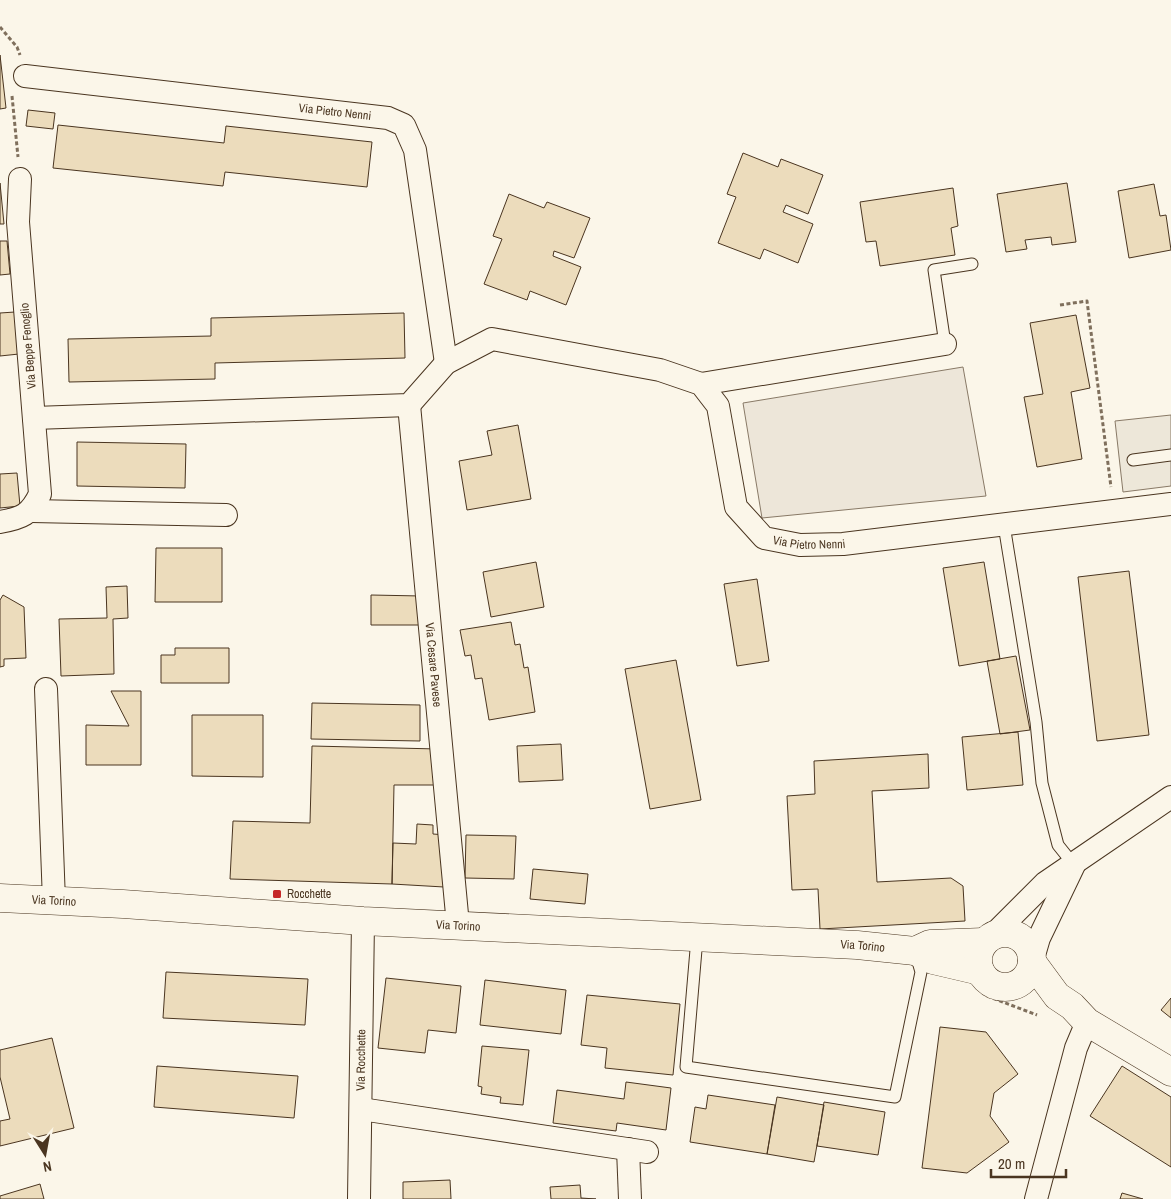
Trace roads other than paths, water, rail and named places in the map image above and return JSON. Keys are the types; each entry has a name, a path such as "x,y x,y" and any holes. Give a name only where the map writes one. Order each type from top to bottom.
{"main road":[{"name":"Via Torino","path":"0,898 123,904 363,921 857,945 915,951 932,960 980,971 989,982 1029,993 1065,1018 1087,1022"},
{"name":"Via Torino","path":"915,951 930,944 988,940 999,934 1015,935 1028,946 1032,962 1057,996 1072,1006 1087,1022 1171,1072"},
{"path":"980,971 978,956 988,940"},
{"path":"1009,987 1022,981 1032,962"}],"street":[{"name":"Via Pietro Nenni","path":"25,76 388,118 404,125 415,150 446,363"},
{"name":"Via Beppe Fenoglio","path":"20,179 18,222 40,494 32,511"},
{"path":"34,418 408,405 446,363 492,339 660,370 701,384 945,344"},
{"name":"Via Pietro Nenni","path":"701,384 718,406 736,507 764,538 800,545 843,544 1171,504"},
{"name":"Via Cesare Pavese","path":"408,405 458,925"},
{"path":"0,522 15,519 32,511 226,515"},
{"path":"46,689 54,901"},
{"path":"988,940 1044,883 1074,865 1171,797"},
{"path":"1032,962 1039,938 1074,865"},
{"name":"Via Rocchette","path":"359,1199 362,1109 363,921"},
{"path":"1036,1199 1076,1048 1087,1022"},
{"path":"362,1109 638,1150 630,1199"}],"lane":[{"path":"945,344 934,270 972,264"},
{"path":"1133,460 1171,455"},
{"path":"1004,525 1036,722 1042,783 1058,845 1074,865"},
{"path":"697,938 686,1067 895,1097 921,972 915,951"}],"place":[{"name":"Rocchette","path":"277,894"}]}
